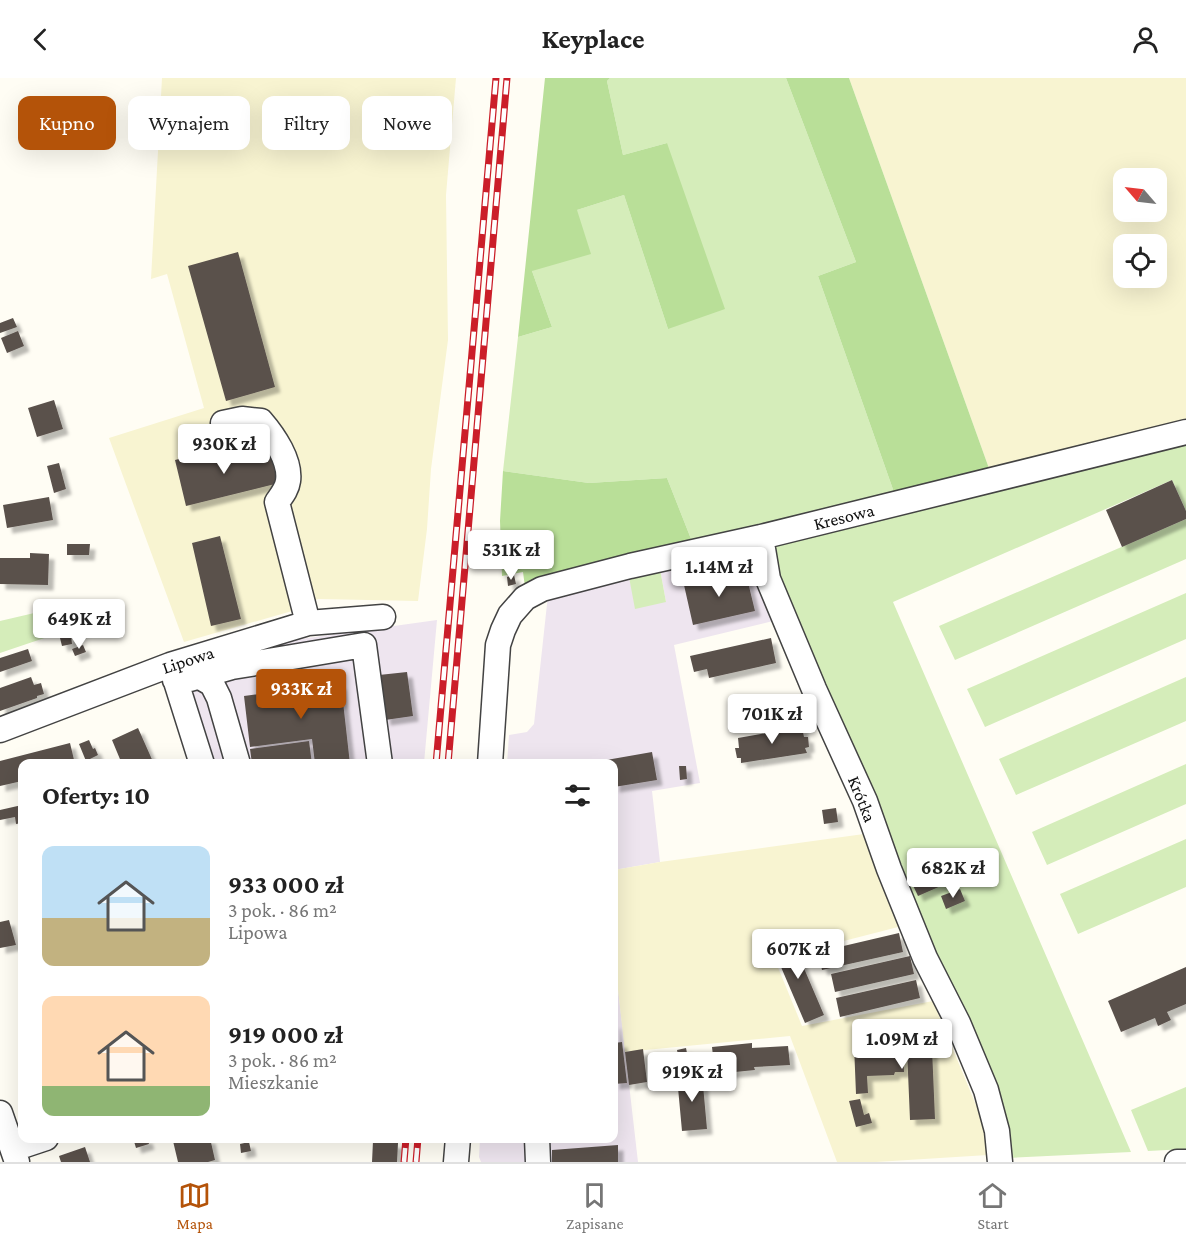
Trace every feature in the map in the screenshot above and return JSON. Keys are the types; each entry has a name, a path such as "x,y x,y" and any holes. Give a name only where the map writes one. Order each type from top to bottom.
{"street":[{"path":"224,423 242,419 261,422 273,435 286,463 288,480 277,502 308,623"},
{"name":"Kresowa","path":"490,759 498,645 510,615 525,598 542,589 1186,432"},
{"name":"Krótka","path":"761,537 768,579 814,689 865,801 925,958 958,1023 986,1090 997,1131 1000,1162"},
{"name":"Lipowa","path":"0,730 173,672 308,623 383,618"},
{"path":"173,672 190,679 232,666 364,645 379,759"},
{"path":"173,672 200,759"},
{"path":"200,676 212,684 219,698 237,759"},
{"path":"0,1113 15,1156 37,1143"},
{"path":"456,1162 458,1143"},
{"path":"537,1143 538,1162"},
{"path":"1177,1162 1186,1162"}],"shaded area":[{"path":"162,78 456,78 452,125 452,96 362,96 362,150 450,150 446,195 448,340 431,469 427,529 418,601 318,599 292,611 184,642 109,438 204,408 167,274 151,279 158,150 250,150 250,96 161,96"},
{"path":"849,78 1186,78 1186,425 991,474"},
{"path":"745,549 751,556 777,620 674,645 700,783 652,791 660,862 618,869 618,759 507,759 509,735 527,732 534,724 548,595 629,577 666,602 660,569"},
{"path":"437,620 424,759 211,759 192,700 190,669 279,642"},
{"path":"864,834 902,926 801,952 792,932 768,943 802,1026 933,1001 990,1139 988,1155 876,1162 837,1162 790,1036 625,1052 618,990 618,869"},
{"path":"618,989 638,1162 481,1162 480,1143 618,1143"}],"green space":[{"path":"545,78 610,78 607,81 623,155 667,143 725,309 668,329 624,195 577,210 591,254 532,271 552,327 518,337"},
{"path":"610,78 786,78 856,262 818,276 896,498 693,544 667,478 589,483 503,471 518,337 552,327 532,271 577,210 624,195 668,329 667,143 623,155 607,81"},
{"path":"786,78 849,78 991,474 896,498 818,276 856,262"},
{"path":"1186,440 1186,511 1172,480 893,602 1131,1152 1008,1158 942,978 779,580 772,546"},
{"path":"503,471 589,483 667,478 693,544 525,587 523,572 502,576 500,521"},
{"path":"1186,519 1186,559 955,660 939,626"},
{"path":"660,569 666,602 635,609 629,577"},
{"path":"1186,593 1186,639 985,727 967,689"},
{"path":"60,607 68,630 0,653 0,621"},
{"path":"1186,677 1186,721 1016,795 999,759"},
{"path":"1186,764 1186,804 1047,865 1032,832"},
{"path":"1186,839 1186,887 1078,934 1060,894"},
{"path":"1186,1087 1186,1149 1148,1151 1131,1110"}],"building":[{"path":"238,252 275,387 226,401 188,266"},
{"path":"13,318 17,327 0,333 0,323"},
{"path":"18,331 24,346 7,353 1,338"},
{"path":"54,400 63,429 37,437 28,408"},
{"path":"269,449 279,483 186,506 175,460 213,450 215,462"},
{"path":"59,463 66,489 54,493 47,466"},
{"path":"1172,480 1186,511 1186,519 1122,547 1106,510"},
{"path":"49,497 53,520 7,528 3,505"},
{"path":"220,536 241,619 211,626 192,543"},
{"path":"67,544 90,544 89,555 67,555"},
{"path":"30,553 49,554 48,585 0,584 0,558 30,558"},
{"path":"745,570 755,611 693,625 684,585"},
{"path":"514,575 516,584 508,586 507,577"},
{"path":"71,635 72,644 62,646 60,638"},
{"path":"771,638 776,663 709,678 707,669 694,672 690,656"},
{"path":"83,645 86,652 75,656 72,649"},
{"path":"28,649 32,661 0,672 0,658"},
{"path":"407,672 413,716 385,720 379,675"},
{"path":"31,677 34,685 41,683 44,694 0,711 0,688"},
{"path":"326,678 327,685 341,684 349,759 314,759 312,739 250,747 244,696 313,687 313,680"},
{"path":"802,727 804,737 808,737 809,747 805,748 807,753 741,763 741,758 737,758 735,748 739,748 738,738"},
{"path":"138,728 152,759 120,759 112,740"},
{"path":"89,740 98,755 85,759 79,744"},
{"path":"309,741 311,759 251,759 250,749"},
{"path":"70,743 74,759 18,759 18,782 0,786 0,761"},
{"path":"652,752 657,780 618,786 618,759 612,759"},
{"path":"679,766 686,766 687,779 680,780"},
{"path":"18,806 18,824 16,824 15,817 0,820 0,810"},
{"path":"836,808 838,822 824,824 822,810"},
{"path":"942,865 950,882 918,896 910,879"},
{"path":"960,889 965,901 946,909 941,896"},
{"path":"9,920 16,945 0,948 0,922"},
{"path":"899,933 903,952 822,970 818,952"},
{"path":"791,938 824,1015 805,1023 772,946"},
{"path":"910,956 914,974 835,992 831,974"},
{"path":"1186,967 1186,1004 1167,1012 1171,1020 1158,1026 1155,1018 1121,1032 1108,1001"},
{"path":"916,980 920,998 840,1017 836,998"},
{"path":"943,1038 944,1047 932,1048 935,1119 910,1120 907,1049 903,1049 904,1072 895,1072 894,1075 867,1076 868,1093 856,1094 854,1045 894,1043 894,1039"},
{"path":"618,1042 622,1042 627,1083 618,1084"},
{"path":"752,1043 752,1048 788,1046 790,1065 754,1067 755,1070 715,1074 712,1047"},
{"path":"686,1048 688,1058 679,1060 677,1050"},
{"path":"643,1049 647,1082 629,1085 625,1052"},
{"path":"702,1074 707,1129 682,1131 677,1077"},
{"path":"860,1099 864,1115 869,1113 872,1123 856,1127 849,1101"},
{"path":"134,1143 149,1143 149,1144 136,1148"},
{"path":"173,1143 211,1143 215,1160 178,1162"},
{"path":"249,1143 251,1151 241,1153 240,1144"},
{"path":"373,1143 398,1143 397,1162 372,1162"},
{"path":"618,1145 618,1162 552,1162 552,1150"},
{"path":"85,1147 90,1162 61,1162 59,1156"}],"railway":[{"path":"436,759 496,78"},
{"path":"448,759 507,78"},
{"path":"404,1162 406,1143"},
{"path":"416,1162 418,1143"}]}
